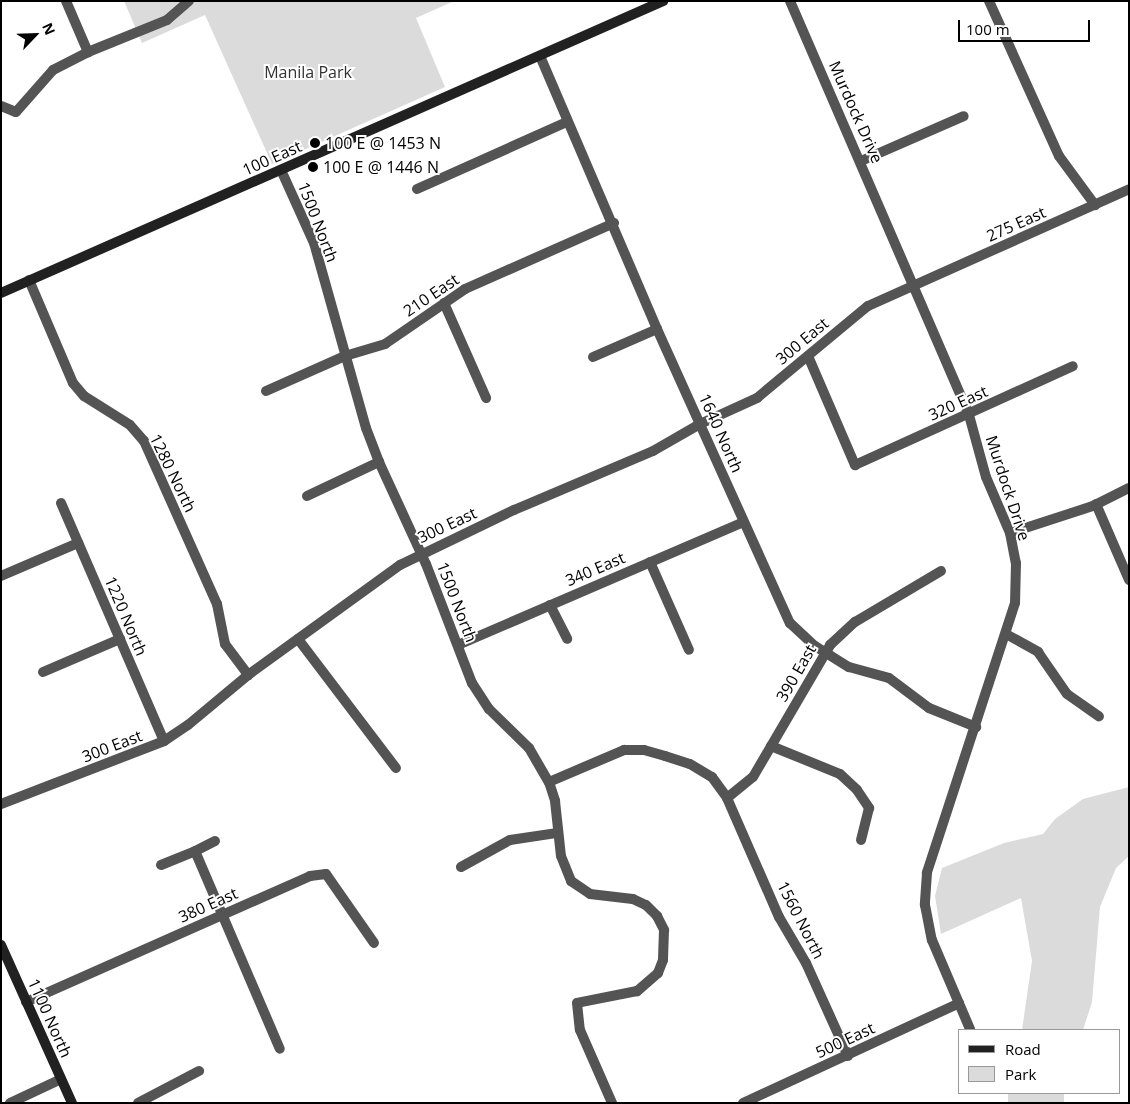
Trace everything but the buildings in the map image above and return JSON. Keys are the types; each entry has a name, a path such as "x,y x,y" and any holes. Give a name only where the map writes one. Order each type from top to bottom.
{"main road":[{"name":"100 East","path":"1,292 663,1"},
{"name":"1100 North","path":"1,945 72,1103"}],"street":[{"path":"66,1 88,52"},
{"path":"1,106 16,112 53,70 88,52 167,20 189,1"},
{"name":"Murdock Drive","path":"790,1 861,161 969,415 986,477 1010,533 1016,563 1015,603 927,873 925,906 932,940 970,1029"},
{"path":"989,1 1059,156 1095,205"},
{"name":"1640 North","path":"540,56 614,223 657,329 790,623 825,651 849,667 889,678 929,708 976,727"},
{"path":"861,161 964,116"},
{"path":"417,189 568,122"},
{"name":"1500 North","path":"281,170 314,243 345,356 379,462 421,553 472,683 489,709 529,748 549,782 555,801 560,856 571,881 590,894 633,899 646,905 657,916 666,945 658,972 637,991 577,1003 580,1030 612,1103"},
{"name":"275 East","path":"914,286 1129,189"},
{"name":"210 East","path":"266,392 345,356 385,344 465,289 614,223"},
{"name":"1280 North","path":"29,280 74,383 84,396 130,426 144,441 217,604 225,644 248,674"},
{"name":"300 East","path":"1,804 164,740 188,726 248,674 384,575 421,553 653,451 700,424 757,398 868,306 914,286"},
{"path":"444,303 486,398"},
{"path":"593,357 657,329"},
{"name":"320 East","path":"808,356 855,464 969,415 1073,366"},
{"path":"307,496 379,462"},
{"path":"1010,533 1096,504 1129,488"},
{"name":"1220 North","path":"61,503 164,740"},
{"path":"1096,504 1129,580"},
{"name":"340 East","path":"458,645 744,522"},
{"path":"1,576 78,543"},
{"path":"650,562 689,650"},
{"name":"390 East","path":"727,798 753,777 825,651 855,622 941,572"},
{"path":"550,605 567,639"},
{"path":"1006,634 1038,652 1067,694 1099,716"},
{"path":"43,672 120,639"},
{"path":"298,639 396,768"},
{"path":"771,746 840,774 858,790 869,808 861,840"},
{"name":"1560 North","path":"549,782 624,750 644,750 690,764 712,777 727,798 779,917 806,963 848,1056"},
{"path":"461,867 510,840 557,833"},
{"path":"161,866 215,841"},
{"path":"195,851 280,1049"},
{"name":"380 East","path":"26,1002 310,876 326,874 374,944"},
{"name":"500 East","path":"743,1103 959,1003"},
{"path":"138,1103 199,1071"},
{"path":"10,1103 61,1078"}],"green space":[{"name":"Manila Park","path":"124,1 454,1 416,18 445,87 272,164 205,15 142,43"},
{"path":"1129,787 1129,856 1116,868 1100,907 1092,1002 1083,1029 1022,1029 1032,961 1021,898 941,934 935,896 942,868 1004,843 1043,834 1055,819 1083,799"},
{"path":"1008,1094 1064,1094 1064,1103 1008,1103"}],"place":[{"name":"100 E @ 1453 N","path":"315,143"},
{"name":"100 E @ 1446 N","path":"313,167"}]}
